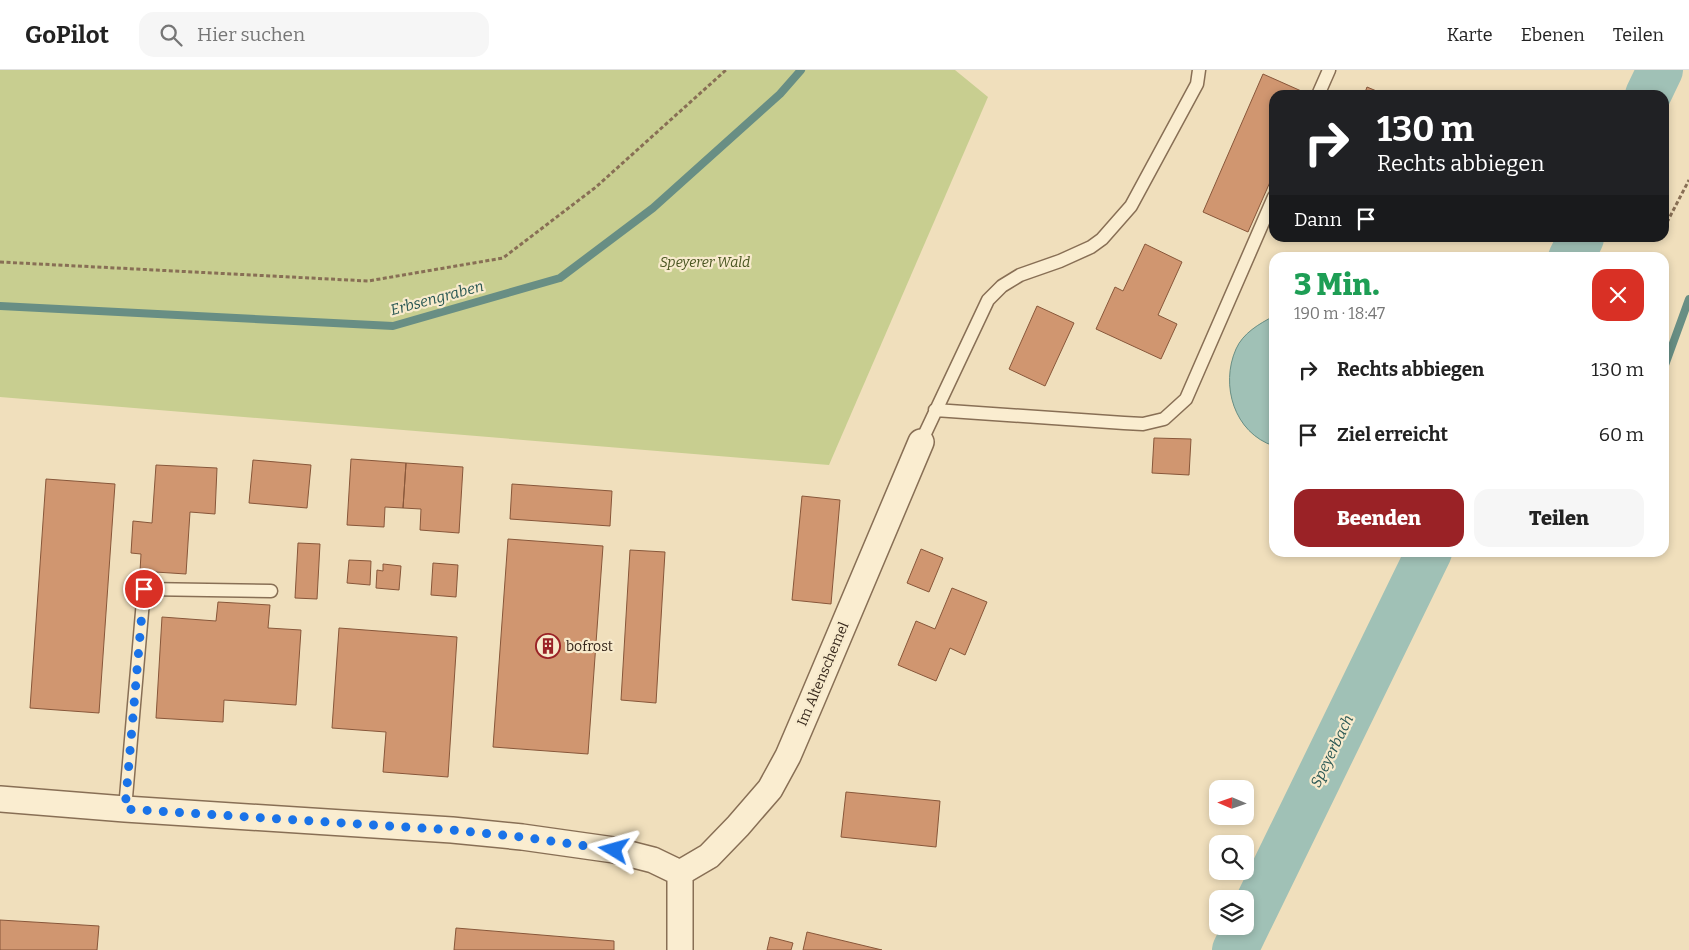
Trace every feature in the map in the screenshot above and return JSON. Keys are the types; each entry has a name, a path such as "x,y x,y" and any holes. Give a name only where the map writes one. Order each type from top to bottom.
{"street":[{"name":"Im Altenschemel","path":"680,873 709,856 770,789 788,756 921,442"},
{"path":"0,799 452,830 522,837 614,850 653,860 680,873 680,950"}],"lane":[{"path":"921,442 988,300 1002,286 1020,275 1060,261 1091,247 1102,239 1131,206 1197,84 1199,70"},
{"path":"1320,90 1329,70"},
{"path":"935,410 1143,424 1164,419 1186,399 1269,208"},
{"path":"125,809 144,589 271,591"}],"path":[{"path":"0,262 368,281 503,258 596,187 726,70"},
{"path":"1669,218 1689,180"}],"green space":[{"name":"Speyerer Wald","path":"0,70 955,70 988,97 829,465 0,397"}],"water":[{"path":"1269,319 1269,444 1260,440 1240,419 1230,392 1231,363 1236,349 1243,338"}],"building":[{"path":"1263,74 1299,90 1269,90 1269,184 1248,232 1203,212"},
{"path":"1145,244 1182,262 1158,315 1177,324 1161,359 1096,329 1115,287 1123,291"},
{"path":"1037,306 1074,323 1045,386 1009,369"},
{"path":"1154,438 1191,439 1189,475 1152,473"},
{"path":"351,459 406,463 403,508 385,507 384,527 347,525"},
{"path":"253,460 311,465 307,508 249,503"},
{"path":"406,463 463,467 459,533 420,530 421,509 403,508"},
{"path":"156,465 217,468 215,514 190,512 186,574 140,571 141,554 131,553 133,521 152,523"},
{"path":"46,479 115,484 99,713 30,708"},
{"path":"512,484 612,491 610,526 510,519"},
{"path":"802,496 840,500 831,604 792,600"},
{"name":"bofrost","path":"508,539 603,546 588,754 493,747"},
{"path":"298,543 320,544 317,599 295,598"},
{"path":"921,549 943,558 929,592 907,583"},
{"path":"630,550 665,552 656,703 621,700"},
{"path":"349,560 371,561 370,585 347,583"},
{"path":"433,563 458,565 456,597 431,595"},
{"path":"383,564 401,566 399,590 376,588 377,570 383,571"},
{"path":"952,588 987,602 965,655 950,648 936,681 898,665 916,621 935,629"},
{"path":"218,602 270,605 268,628 301,630 296,705 224,700 223,722 156,718 162,617 216,621"},
{"path":"339,628 457,637 448,777 383,772 386,732 332,728"},
{"path":"846,792 940,801 936,847 841,837"},
{"path":"0,920 99,926 97,950 0,950"},
{"path":"456,928 614,941 614,950 454,950"},
{"path":"807,932 882,950 803,950"},
{"path":"770,937 793,943 791,950 767,950"}],"waterway":[{"name":"Erbsengraben","path":"0,306 393,326 560,278 653,208 780,94 801,70"},
{"name":"Speyerbach","path":"1650,90 1660,70"},
{"name":"Speyerbach","path":"1574,252 1579,242"},
{"path":"1669,354 1689,299"},
{"name":"Speyerbach","path":"1235,950 1427,557"}],"place":[{"name":"bofrost","path":"548,646"}],"route":[{"path":"144,589 125,809 452,830 522,837 614,850"}]}
